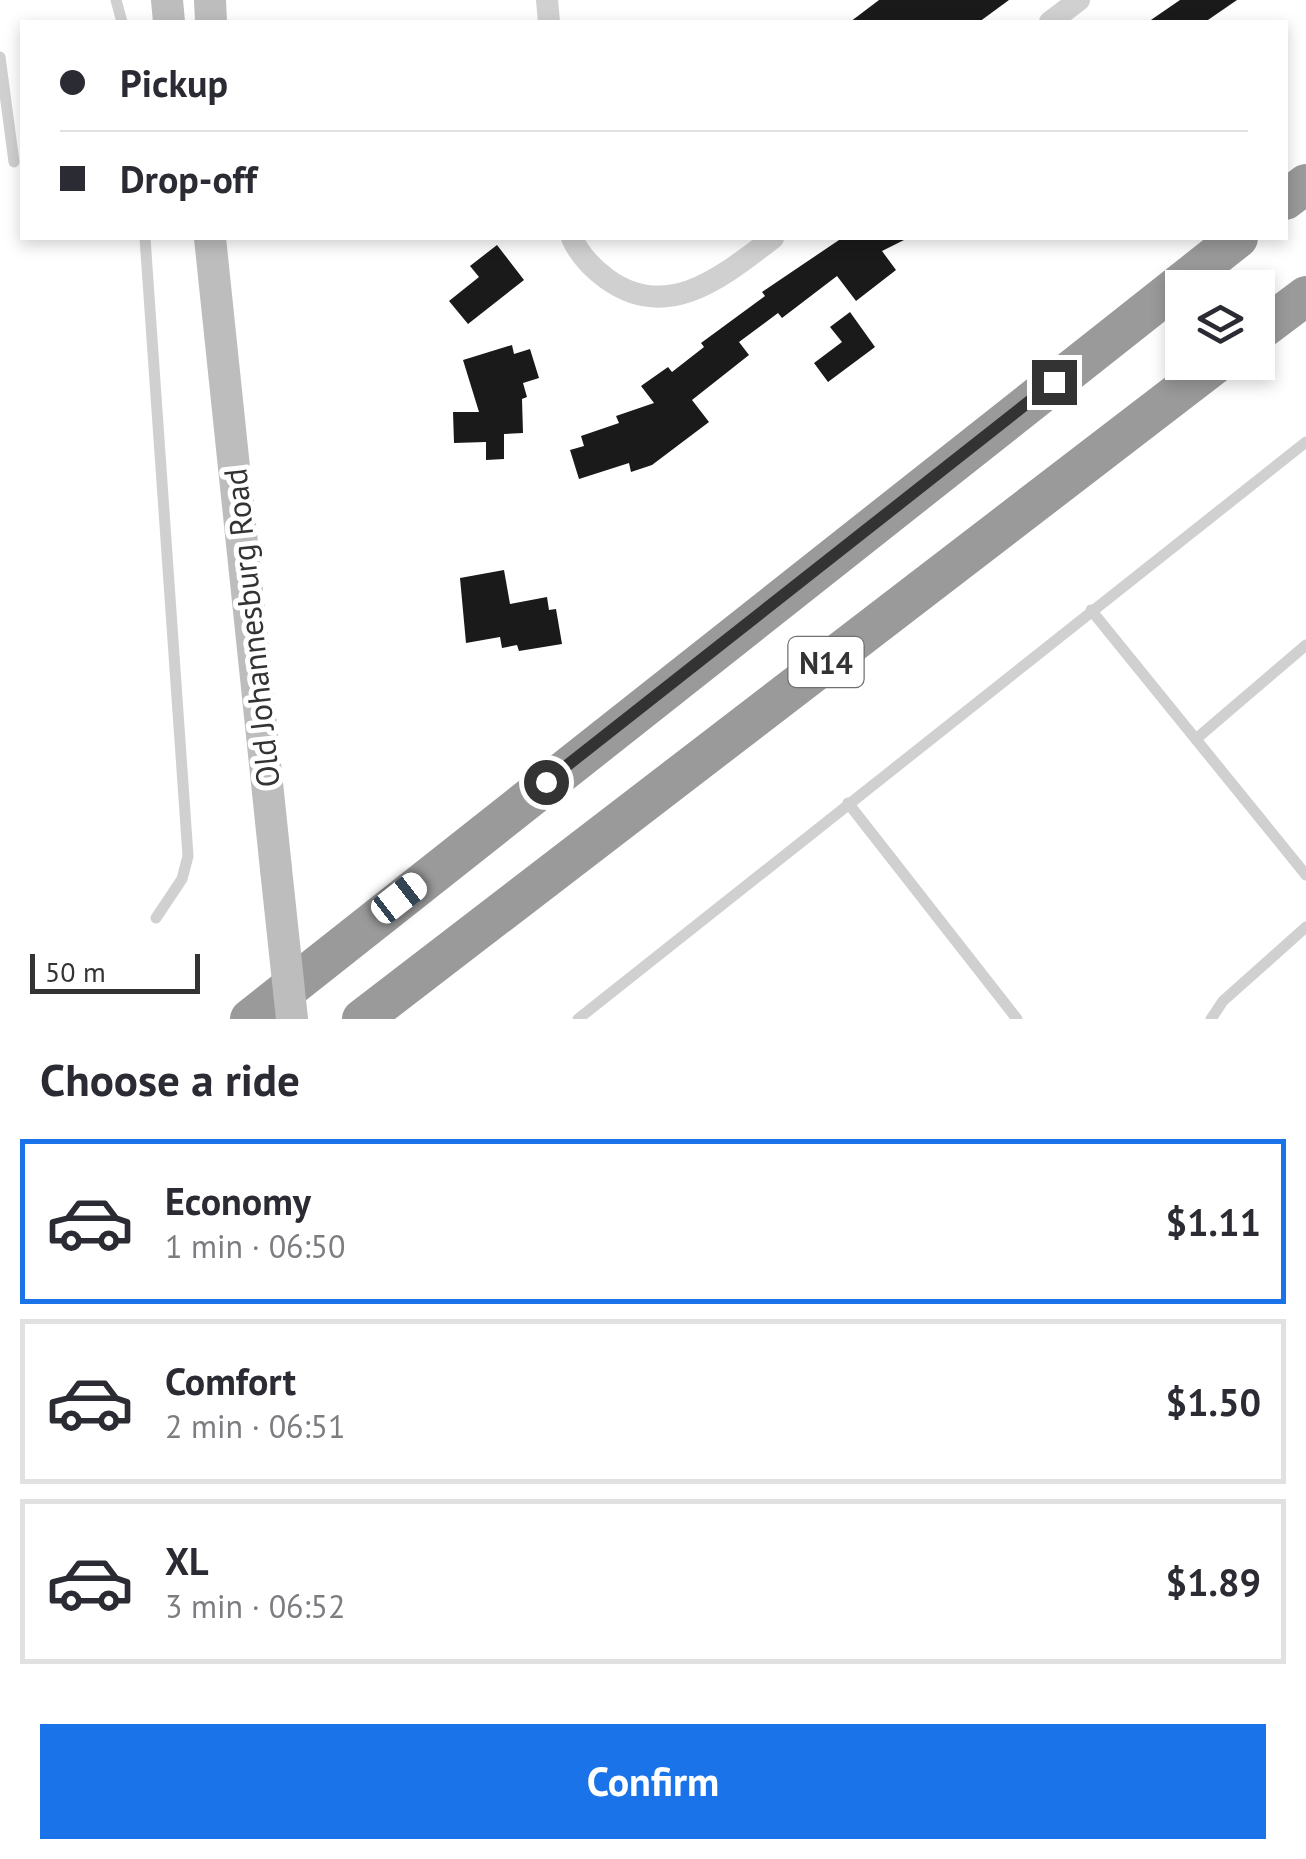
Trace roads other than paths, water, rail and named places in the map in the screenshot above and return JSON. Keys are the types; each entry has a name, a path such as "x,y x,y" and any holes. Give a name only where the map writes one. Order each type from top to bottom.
{"highway":[{"name":"N14","path":"250,1019 1235,240"},
{"path":"1275,319 1306,296"},
{"name":"N14","path":"362,1019 1194,380"},
{"path":"232,1019 399,898"},
{"path":"370,1019 434,962"}],"main road":[{"name":"Old Johannesburg Road","path":"210,240 292,1019"}],"street":[{"path":"1053,20 1079,0"},
{"path":"573,240 587,261 621,289 652,298 689,294 726,274 770,240"}],"lane":[{"path":"0,58 14,162"},
{"path":"145,240 188,856 182,880 156,918"},
{"path":"578,1019 1306,442"},
{"path":"1091,610 1306,875"},
{"path":"1196,739 1306,644"},
{"path":"848,803 1017,1019"},
{"path":"1210,1019 1223,1001 1306,927"}]}
